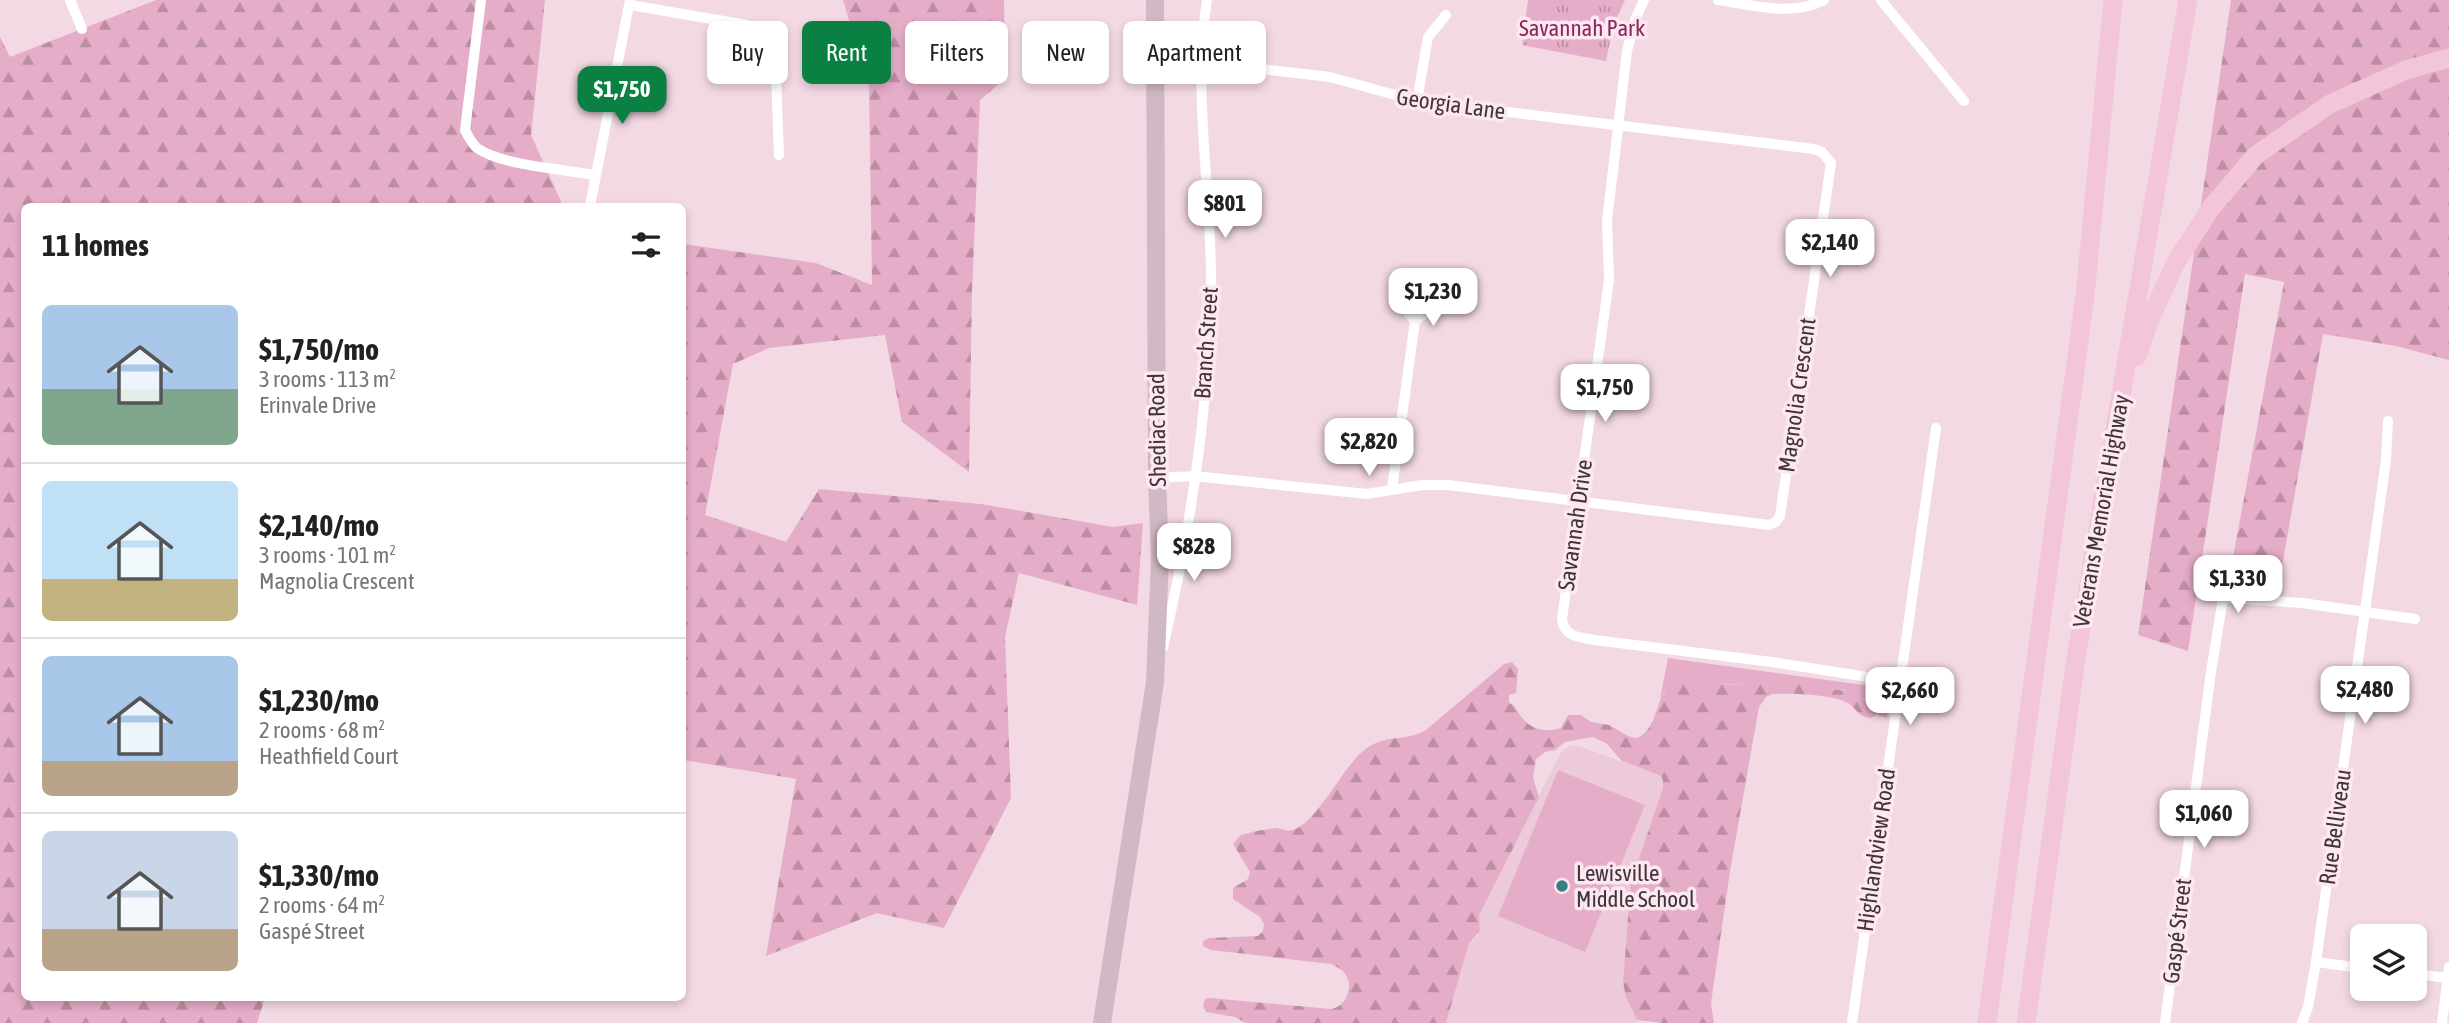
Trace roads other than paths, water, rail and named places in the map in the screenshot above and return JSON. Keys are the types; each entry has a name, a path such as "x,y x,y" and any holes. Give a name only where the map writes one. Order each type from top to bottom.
{"highway":[{"name":"Veterans Memorial Highway","path":"1987,1023 2085,296 2113,0"},
{"name":"Veterans Memorial Highway","path":"2026,1023 2075,665 2188,0"},
{"path":"2117,416 2149,321 2176,262 2211,208 2256,155 2330,104 2406,70 2449,58"}],"main road":[{"name":"Shediac Road","path":"1102,1023 1155,682 1160,559 1157,478 1155,0"}],"street":[{"path":"70,0 82,29"},
{"path":"481,0 465,130 474,146 486,153 520,162 596,175"},
{"name":"Branch Street","path":"1205,21 1207,0"},
{"name":"Savannah Drive","path":"1644,0 1635,20 1627,51 1607,221 1609,280 1563,627 1570,635 1594,640 1772,662 1900,682"},
{"path":"1717,0 1793,9 1808,8 1824,0"},
{"path":"1881,0 1964,101"},
{"path":"591,203 630,2 747,25 771,47 776,75 779,155"},
{"path":"1417,101 1428,37 1446,15"},
{"name":"Georgia Lane","path":"1266,70 1330,78 1417,101 1618,126"},
{"name":"Branch Street","path":"1155,682 1178,582 1194,476 1209,344 1211,284 1203,84"},
{"name":"Magnolia Crescent","path":"1578,502 1769,525 1776,522 1782,503 1831,163 1822,152 1814,149 1618,126"},
{"path":"1392,489 1415,321"},
{"name":"Rue Belliveau","path":"2302,1023 2308,1007 2316,962 2386,460 2388,421"},
{"name":"Highlandview Road","path":"1852,1023 1936,428"},
{"path":"1157,478 1194,476 1367,494 1422,485 1448,485 1578,502"},
{"name":"Gaspé Street","path":"2165,1023 2223,598 2302,603 2365,611"},
{"path":"2365,611 2416,619"},
{"path":"2316,962 2350,966"},
{"path":"2427,973 2448,972 2442,1023"}],"place":[{"name":"Lewisville Middle School","path":"1562,886"}],"park label":[{"name":"Savannah Park","path":"1582,28"}]}
